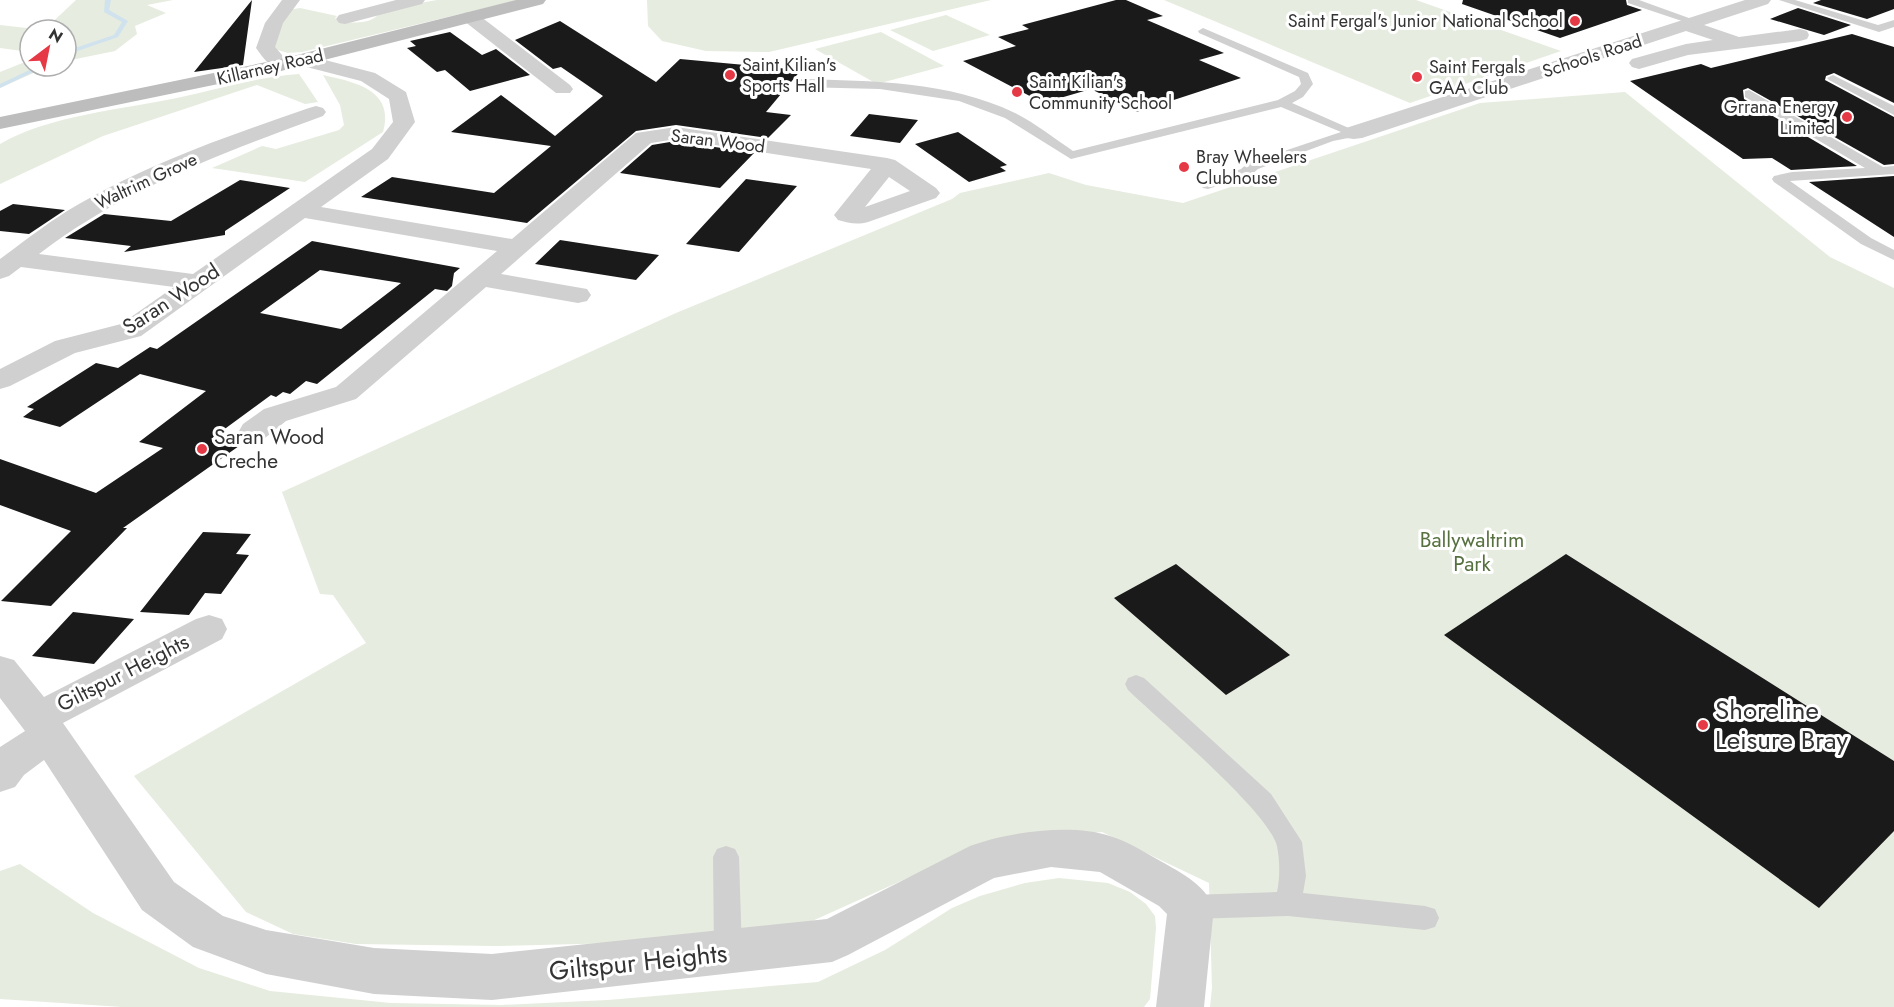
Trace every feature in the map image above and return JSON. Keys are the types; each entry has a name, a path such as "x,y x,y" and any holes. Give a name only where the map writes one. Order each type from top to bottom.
{"main road":[{"name":"Killarney Road","path":"0,123 291,63 537,0"},
{"path":"0,130 45,115"}],"street":[{"path":"291,0 274,22 265,48 291,63"},
{"path":"345,19 416,0"},
{"name":"Schools Road","path":"1354,134 1762,0"},
{"path":"470,17 563,89"},
{"path":"1691,23 1738,43"},
{"path":"1639,63 1686,50 1800,35"},
{"name":"Saran Wood","path":"0,380 65,346 107,338 131,330 380,154 404,122 399,96 368,77 291,63"},
{"name":"Waltrim Grove","path":"8,265 87,209 192,158 286,123 312,123"},
{"name":"Saran Wood","path":"254,431 275,415 346,393 644,138 676,133 887,165"},
{"path":"298,210 517,247"},
{"name":"Waltrim Grove","path":"8,265 200,283"},
{"path":"482,278 578,295"},
{"name":"Giltspur Heights","path":"0,776 9,763 43,727 209,629"},
{"name":"Giltspur Heights","path":"0,670 43,727 158,896 209,932 266,952 374,970 492,977 832,939 986,860 1051,848 1107,854 1175,892 1191,907"},
{"path":"1180,1007 1191,907"}],"lane":[{"path":"1784,0 1879,29 1894,23"},
{"path":"1632,1 1691,23"},
{"path":"791,93 805,79 937,92 976,101 1010,115 1071,155 1282,103 1299,94 1307,84 1304,75 1203,31"},
{"path":"1833,78 1894,111"},
{"path":"1749,94 1887,170 1894,177"},
{"path":"1282,103 1354,134"},
{"path":"1208,185 1330,138 1354,134"},
{"path":"1887,170 1792,176 1779,179 1866,241 1894,256"},
{"path":"1136,684 1262,801 1289,842 1293,876 1288,904"},
{"path":"726,857 728,952"},
{"path":"1191,907 1288,904 1425,918"}],"green space":[{"path":"76,0 173,0 147,5 166,13 135,26 137,34 115,51 78,59 78,18 57,18"},
{"path":"437,0 518,0 302,52 288,53 274,49 283,17 288,10 300,8 337,16 335,18 338,21 357,22 370,20 386,9"},
{"path":"647,0 991,0 769,52 706,51 662,41 648,26"},
{"name":"Saint Fergals GAA Club","path":"1164,0 1416,0 1561,51 1410,103"},
{"path":"946,15 990,35 933,51 890,30"},
{"path":"0,25 18,27 18,50 0,48"},
{"path":"881,32 944,66 877,84 815,49"},
{"path":"18,65 18,78 22,78 0,88 0,72"},
{"path":"299,74 318,102 305,104 257,85 103,136 0,184 0,144 19,134 62,120 253,81"},
{"path":"323,75 359,85 378,97 383,106 385,118 383,132 305,182 212,168 262,146 276,149 339,130 344,125 340,105"},
{"name":"Ballywaltrim Park","path":"1625,92 1830,257 1894,288 1894,1007 1210,1007 1212,988 1209,883 1102,832 983,844 810,922 661,942 496,946 356,944 293,934 246,912 134,776 366,643 333,595 320,594 282,492 676,313 952,199 960,193 1049,173 1086,185 1183,203 1480,103"},
{"path":"20,864 93,913 199,968 270,991 391,1003 501,1005 608,1000 818,982 885,950 952,908 980,896 1025,883 1059,878 1108,883 1130,892 1146,904 1155,916 1150,999 1144,1007 122,1007 0,999 0,871"}],"building":[{"path":"252,0 243,65 194,72"},
{"path":"1116,0 1126,0 1163,16 1147,20 1224,53 1199,60 1241,78 1137,112 1091,89 1043,103 963,61 1016,46 998,37 1029,29 1022,25"},
{"name":"Saint Fergal's Junior National School","path":"1463,0 1626,0 1627,5 1642,10 1560,38 1462,4"},
{"path":"1821,0 1894,0 1894,9 1867,19 1813,3"},
{"path":"1798,8 1851,25 1824,35 1770,19"},
{"path":"560,21 656,82 680,59 801,70 766,112 791,115 768,138 676,125 636,131 527,223 361,197 392,177 494,193 551,146 451,132 501,95 555,136 603,96 561,67 553,69 515,40"},
{"path":"450,32 482,55 496,49 530,75 470,91 445,70 437,72 407,48 416,46 410,41"},
{"path":"1852,34 1894,47 1894,103 1834,73 1826,76 1825,80 1894,117 1894,164 1884,165 1748,88 1743,90 1744,99 1857,166 1791,170 1772,158 1743,159 1630,81 1701,64 1711,68"},
{"path":"869,114 918,120 900,143 850,136"},
{"path":"958,132 1007,165 1000,167 1006,171 969,182 915,144"},
{"path":"676,141 754,153 720,188 620,173 652,145"},
{"path":"1894,176 1894,237 1809,182"},
{"path":"746,179 797,186 739,252 686,244"},
{"path":"240,180 290,188 225,231 225,235 124,252 131,246 65,238 104,214 171,221"},
{"path":"13,204 65,210 29,234 0,231 0,211"},
{"path":"560,240 659,255 636,280 535,264"},
{"path":"312,241 460,268 454,273 452,286 447,291 435,289 317,384 306,381 290,394 283,392 276,397 271,395 211,439 239,446 123,528 127,528 51,606 1,601 71,531 0,505 0,459 96,493 163,448 139,442 206,391 140,374 60,427 23,417 34,409 27,407 96,363 118,368 150,347 157,349","holes":["320,270 401,283 341,329 260,313"]},
{"path":"203,532 251,534 236,554 249,555 221,594 205,593 189,615 140,612"},
{"name":"Shoreline Leisure Bray","path":"1566,554 1894,761 1894,831 1819,908 1444,635"},
{"path":"1176,564 1290,655 1226,695 1114,598"},
{"path":"73,612 134,619 94,664 32,656"}],"waterway":[{"path":"78,49 116,36 125,21 106,11 108,0"},
{"path":"0,86 18,78"}],"place":[{"name":"Saint Fergal's Junior National School","path":"1575,21"},
{"name":"Saint Kilian's Sports Hall","path":"730,75"},
{"name":"Saint Fergals GAA Club","path":"1417,77"},
{"name":"Saint Kilian's Community School","path":"1017,92"},
{"name":"Grrana Energy Limited","path":"1847,117"},
{"name":"Bray Wheelers Clubhouse","path":"1184,167"},
{"name":"Saran Wood Creche","path":"202,449"},
{"name":"Shoreline Leisure Bray","path":"1703,725"}]}
